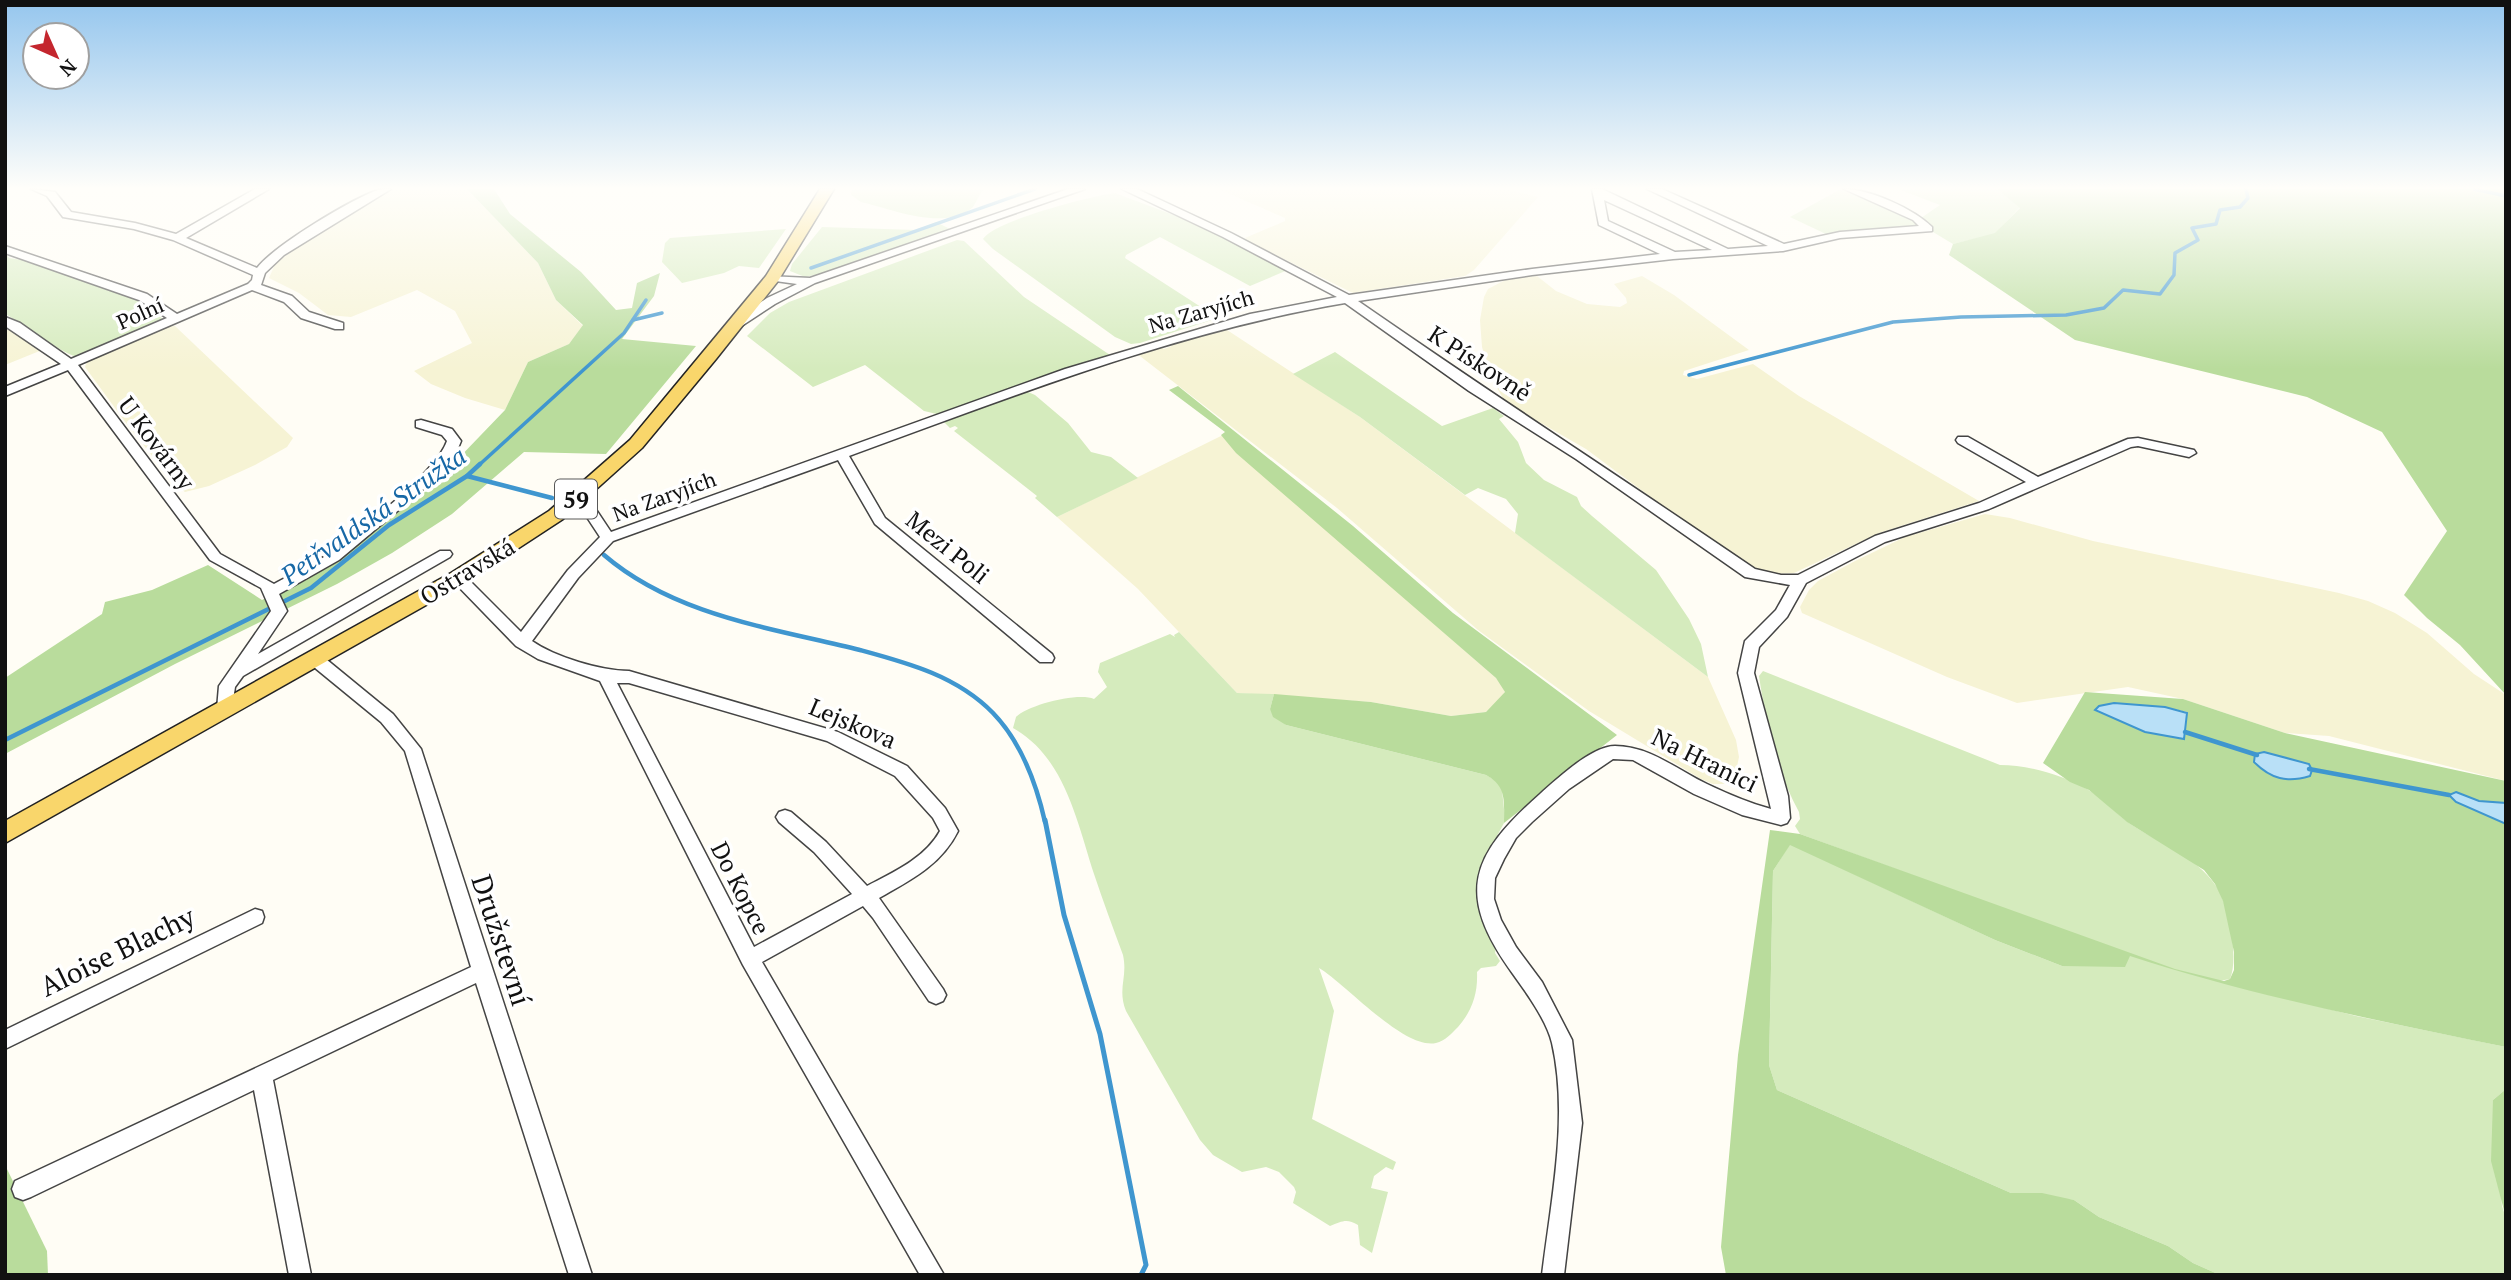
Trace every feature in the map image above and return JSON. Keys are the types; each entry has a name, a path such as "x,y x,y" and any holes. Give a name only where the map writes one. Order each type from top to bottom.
{"main road":[{"name":"Ostravská","path":"5,833 458,578 526,536 580,496 636,444 769,282 790,249"}],"street":[{"path":"5,249 143,297 176,318"},
{"path":"202,249 259,273"},
{"path":"252,286 258,282 259,273 287,249"},
{"path":"734,326 811,281 906,249"},
{"name":"K Pískovně","path":"1254,249 1349,299 1360,310 1474,388 1581,456 1739,566 1762,577 1800,580"},
{"path":"1658,249 1673,256"},
{"path":"1719,249 1728,253"},
{"name":"Na Zaryjích","path":"580,496 608,538 1070,372 1254,317 1349,299 1532,272 1673,256 1775,249"},
{"path":"769,282 811,281"},
{"path":"769,282 792,290"},
{"path":"252,286 288,299 305,315 339,326"},
{"name":"Polní","path":"5,392 252,286"},
{"name":"U Kovárny","path":"5,321 71,365 215,557 267,585 271,592"},
{"path":"225,709 228,686 279,611 271,592 334,557 414,489 449,455 454,441 447,432 421,424"},
{"path":"1963,440 2038,483"},
{"path":"1800,580 1880,538 1984,506 2128,443 2138,442 2189,453"},
{"name":"Mezi Poli","path":"842,455 880,521 1046,658"},
{"path":"522,642 573,574 608,538"},
{"path":"237,673 446,554"},
{"path":"1762,577 1787,603"},
{"path":"458,578 522,642 542,655 591,668 606,677"},
{"name":"Na Hranici","path":"1553,1275 1571,1123 1562,1040 1535,988 1509,953 1492,922 1485,899 1486,878 1510,833 1563,784 1600,757 1612,752 1636,754 1700,789 1748,810 1782,818 1779,796 1746,673 1751,645 1776,621 1800,580"},
{"name":"Družstevní","path":"315,659 387,718 413,749 581,1275"},
{"name":"Lejskova","path":"606,677 629,677 832,736 901,771 939,813 948,831 940,847 911,872 750,960"},
{"name":"Do Kopce","path":"606,677 750,960 933,1275"},
{"path":"785,817 820,847 880,912 936,995"},
{"name":"Aloise Blachy","path":"5,1040 255,917"},
{"path":"23,1189 482,971"},
{"path":"262,1077 300,1275"}],"shaded area":[{"path":"296,249 524,249 538,263 556,300 583,326 569,344 528,362 505,410 431,384 414,371 472,343 455,311 417,290 351,317 328,315 299,293 269,278 276,262"},
{"path":"1263,249 1493,249 1465,276 1353,293"},
{"path":"1537,276 1556,291 1587,304 1620,307 1627,303 1626,298 1614,284 1642,276 1674,295 1749,350 1684,371 1683,375 1697,379 1753,364 1799,396 1979,501 1879,533 1794,573 1772,574 1750,567 1707,539 1586,449 1506,403 1491,378 1482,347 1480,320 1484,297 1488,289 1507,279"},
{"path":"175,326 293,438 287,447 255,465 209,486 185,492 175,485 85,367 87,362 100,355 163,327"},
{"path":"1221,326 1360,417 1708,677 1736,740 1739,757 1735,776 1724,784 1713,784 1701,779 1589,711 1478,630 1337,508 1136,353 1158,345 1164,349 1172,346 1168,342"},
{"path":"11,328 42,350 5,365 5,331"},
{"path":"1223,435 1263,474 1496,678 1505,692 1502,697 1486,712 1451,716 1371,702 1237,693 1138,589 1057,517"},
{"path":"1985,514 2010,518 2093,541 2339,593 2368,601 2395,613 2427,633 2474,674 2506,695 2506,781 2329,736 2285,733 2183,699 2128,687 2017,703 1947,677 1802,613 1800,607 1809,590 1818,581 1905,537"}],"green space":[{"path":"524,249 553,249 581,272 616,310 632,308 637,283 660,273 654,296 622,339 696,346 606,454 524,452 452,514 392,553 337,584 175,664 5,754 5,678 102,614 105,602 152,590 208,565 262,600 326,567 429,489 505,410 528,362 569,344 583,325 556,300 538,263"},
{"path":"664,249 772,249 759,268 739,266 724,273 682,283 662,262"},
{"path":"804,249 893,249 805,277 790,271 792,264"},
{"path":"933,249 972,249 1024,297 1110,355 941,415 924,411 865,365 813,387 747,336 770,313 789,302"},
{"path":"993,249 1138,249 1125,258 1218,318 1131,344 1115,337"},
{"path":"1182,249 1248,249 1290,269 1250,286"},
{"path":"1951,249 2506,249 2506,695 2460,645 2404,595 2447,531 2382,432 2307,397 2075,340 1949,255"},
{"path":"5,253 9,258 30,261 109,291 131,296 163,320 79,357 72,355 5,314"},
{"path":"1335,352 1442,426 1493,408 1504,416 1499,419 1518,442 1526,463 1544,480 1577,497 1581,506 1656,570 1689,619 1701,644 1708,677 1515,533 1518,514 1506,499 1478,488 1465,495 1360,417 1293,374"},
{"path":"1178,386 1353,526 1453,613 1617,735 1504,823 1501,789 1486,775 1286,725 1273,717 1270,709 1274,694 1371,702 1451,716 1486,712 1505,692 1496,678 1236,453 1221,435 1225,432 1169,390"},
{"path":"1020,392 1035,395 1068,423 1091,452 1111,457 1138,478 1057,517 1035,498 1037,496 954,431 958,428 950,428 944,422"},
{"path":"1179,632 1237,693 1274,694 1270,709 1286,725 1486,775 1497,781 1502,790 1504,823 1485,858 1480,876 1496,946 1495,953 1500,961 1496,966 1481,968 1477,972 1473,1002 1467,1015 1453,1032 1436,1043 1423,1042 1408,1036 1392,1027 1319,968 1334,1011 1312,1119 1396,1162 1393,1170 1386,1167 1374,1176 1371,1188 1388,1192 1372,1253 1360,1245 1358,1225 1344,1221 1330,1226 1293,1203 1296,1192 1294,1187 1279,1172 1266,1167 1242,1172 1213,1155 1200,1140 1126,1011 1122,996 1123,955 1067,792 1045,756 1031,740 1013,728 1016,717 1022,712 1042,704 1065,698 1094,699 1107,687 1098,672 1100,663 1170,634 1175,637"},
{"path":"1763,671 2000,765 2045,772 2067,779 2093,793 2129,823 2188,858 2216,886 2229,918 2233,945 2233,970 2230,979 2219,981 2356,1016 2506,1047 2506,1089 2493,1100 2502,1206 2506,1218 2506,1275 2220,1275 2193,1263 2168,1246 2099,1217 2074,1200 2011,1193 1777,1090 1769,1065 1773,871 1790,844 1995,940 2062,966 2130,955 1800,834 1795,826 1800,819 1799,812 1784,780 1769,729 1759,676"},
{"path":"2085,692 2183,699 2285,733 2506,781 2506,1047 2269,996 2176,970 2130,956 2125,967 2062,966 1995,940 1790,845 1773,871 1769,1065 1777,1090 2011,1193 2042,1193 2074,1200 2099,1217 2168,1246 2193,1263 2220,1275 1726,1275 1721,1247 1738,1055 1770,830 1800,834 2175,969 2224,981 2230,979 2234,970 2234,952 2223,901 2204,870 2127,822 2089,790 2070,782 2043,763","holes":["2114,703 2165,707 2187,712 2184,738 2145,732 2096,710"]},
{"path":"2506,1089 2506,1218 2491,1161 2493,1100"},
{"path":"5,1165 47,1251 48,1275 5,1275"}],"water":[{"path":"2114,703 2165,707 2187,713 2184,739 2145,732 2095,710 2099,706"},
{"path":"2264,752 2309,764 2312,770 2310,776 2287,779 2273,776 2254,762 2255,754"},
{"path":"2456,792 2479,801 2506,803 2506,824 2456,802 2449,795"}],"waterway":[{"path":"811,268 866,249"},
{"path":"1689,375 1893,322 1961,317 2066,315 2104,308 2123,290 2160,294 2174,275 2175,253 2183,249"},
{"name":"Petřvaldská Stružka","path":"478,466 624,333 646,300"},
{"path":"633,320 662,313"},
{"name":"Petřvaldská Stružka","path":"467,476 480,464"},
{"name":"Petřvaldská Stružka","path":"5,740 311,588 389,525 467,476"},
{"path":"467,476 552,498"},
{"path":"604,555 632,576 693,606 759,626 896,660 964,689 993,713 1012,737 1032,778 1045,822"},
{"path":"2185,732 2257,755"},
{"path":"2309,769 2449,795"},
{"path":"1045,820 1064,915 1100,1034 1146,1265 1141,1275"}]}
